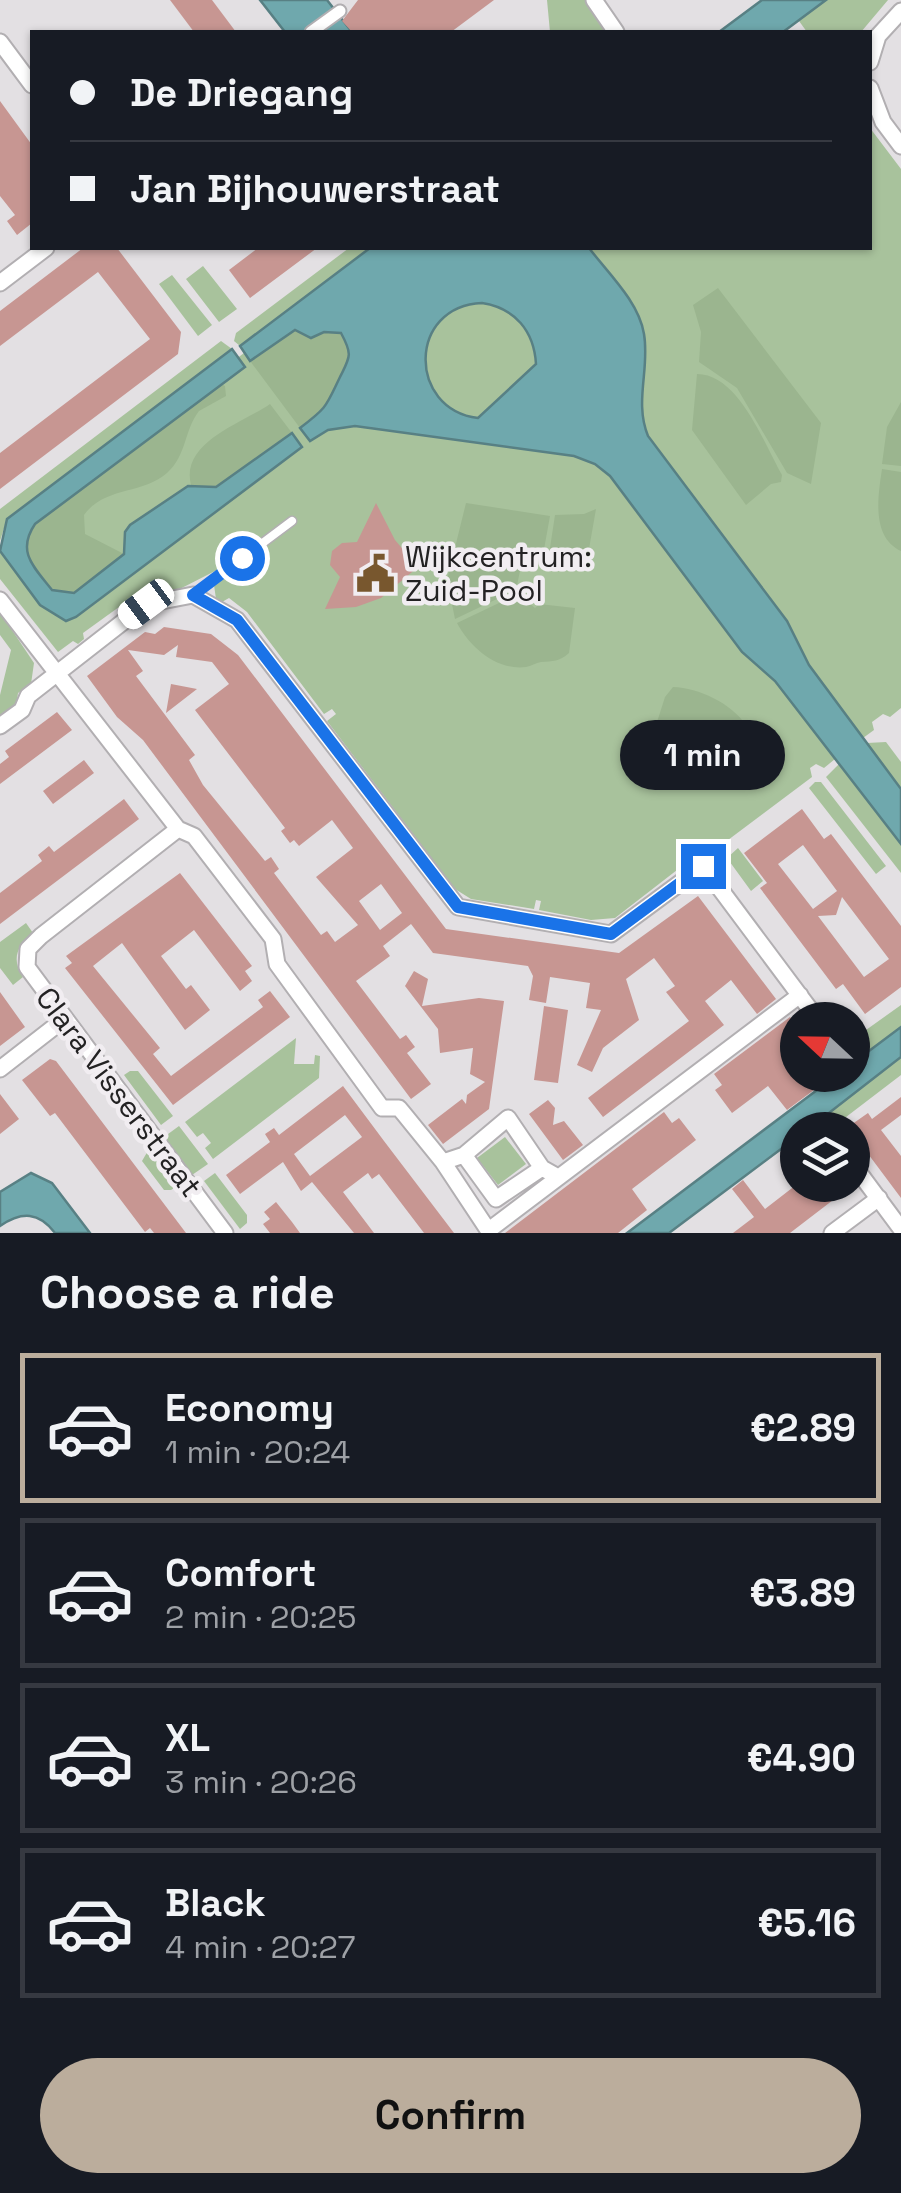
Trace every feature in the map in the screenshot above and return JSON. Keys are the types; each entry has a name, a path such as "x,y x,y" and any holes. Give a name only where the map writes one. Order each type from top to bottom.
{"street":[{"path":"594,0 615,30"},
{"path":"314,30 340,12"},
{"path":"872,56 878,36 901,12"},
{"path":"0,42 30,82"},
{"path":"872,93 883,122 901,146"},
{"path":"0,283 43,250"},
{"path":"0,726 58,671 146,604 193,595 237,620 458,907 611,934 703,866 804,1002"},
{"path":"0,600 178,829 194,836 272,939 277,964 286,978 382,1108 399,1108 443,1162 490,1232 800,996"},
{"name":"Clara Visserstraat","path":"178,829 28,949 27,967 225,1233"},
{"path":"0,1069 63,1020"},
{"path":"443,1162 464,1154 508,1118 542,1168 558,1177"},
{"path":"464,1154 496,1199 542,1168"},
{"path":"870,1186 901,1230"},
{"path":"832,1233 880,1198"}],"lane":[{"path":"193,595 292,521"}],"green space":[{"path":"547,0 587,0 605,30 550,30"},
{"path":"826,0 888,0 863,30 806,30 799,21"},
{"path":"872,131 901,169 901,708 890,717 883,714 872,722 874,730 863,738 859,733 831,753 835,759 824,768 816,764 810,768 812,777 704,858 699,853 615,918 591,920 539,910 541,901 536,900 534,909 471,899 455,889 327,721 336,714 332,709 324,714 247,612 229,598 222,602 216,599 214,585 222,579 215,571 170,594 164,587 137,594 83,633 84,639 78,644 73,641 58,652 0,579 0,551 40,605 66,621 165,550 37,587 11,544 151,426 346,281 395,250 872,250"},
{"path":"346,250 367,250 240,346 234,341 236,333"},
{"path":"203,266 237,309 219,322 186,279"},
{"path":"172,275 212,325 198,336 159,284"},
{"path":"718,288 821,423 811,484 787,473 737,388 699,362 701,332 693,305"},
{"path":"295,330 341,333 351,351 335,396 300,428 250,361"},
{"path":"221,341 232,349 7,519 0,541 0,509"},
{"path":"697,374 712,377 738,398 782,475 781,482 771,484 746,505 692,430"},
{"path":"218,382 225,386 226,396 199,411 174,466 167,473 146,485 102,499 84,515 85,534 124,554 74,593 52,590 24,551 25,538 34,524"},
{"path":"901,402 901,466 882,464 887,427"},
{"path":"270,404 292,433 213,488 191,485 190,470 204,445"},
{"path":"882,469 901,472 901,551 891,545 881,526 878,503"},
{"path":"466,503 550,516 543,555 521,566 516,590 455,619 447,580"},
{"path":"596,509 586,566 548,561 555,515 584,514"},
{"path":"518,594 535,608 539,604 575,608 569,653 556,661 526,667 504,665 476,648 457,623"},
{"path":"0,612 34,663 31,684 18,693 16,708 0,720 0,695 11,650 0,635"},
{"path":"673,687 714,698 746,725 744,736 684,780 676,777 650,744 665,697"},
{"path":"886,742 901,762 901,789 867,743"},
{"path":"839,764 901,844 901,873 826,777"},
{"path":"821,782 886,866 876,874 809,788"},
{"path":"738,848 763,881 751,891 727,858"},
{"path":"26,923 33,933 18,953 17,964 23,977 13,985 0,968 0,942"},
{"path":"901,1005 901,1027 870,1050 870,1027"},
{"path":"296,1038 294,1064 314,1064 315,1055 320,1056 319,1078 213,1159 205,1148 211,1143 203,1133 197,1137 185,1122"},
{"path":"901,1057 901,1075 853,1112 830,1112 856,1092 870,1092 870,1081"},
{"path":"138,1071 173,1116 161,1125 124,1075"},
{"path":"179,1126 208,1164 192,1175 164,1137"},
{"path":"505,1137 526,1164 498,1185 477,1158"},
{"path":"149,1149 179,1185 164,1190 142,1161"},
{"path":"215,1173 247,1215 247,1223 240,1229 204,1181"}],"water":[{"path":"260,0 327,0 350,30 283,30"},
{"path":"762,0 826,0 786,30 722,30"},
{"path":"367,250 591,250 622,288 641,322 645,347 642,411 648,436 787,621 809,665 901,789 901,844 775,681 742,652 610,476 595,464 574,456 355,426 328,430 310,441 300,428 325,406 348,360 349,351 341,333 324,332 311,338 295,330 250,361 240,346","holes":["482,303 504,310 527,332 536,364 478,418 455,411 438,397 429,378 429,338 440,321 458,308"]},
{"path":"232,349 245,367 35,524 27,551 39,574 52,590 74,593 124,554 125,532 130,525 188,486 216,487 292,433 302,447 76,617 66,621 40,605 0,551 7,519"},
{"path":"901,1027 901,1057 870,1081 870,1050"},
{"path":"814,1092 856,1092 830,1112 788,1112"},
{"path":"780,1118 780,1150 669,1233 627,1233"},
{"path":"31,1173 52,1183 90,1233 55,1233 43,1221 30,1216 0,1226 0,1192"}],"building":[{"path":"170,0 212,0 234,30 192,30"},
{"path":"358,0 494,0 454,30 350,30 342,21"},
{"path":"0,101 30,142 30,225 17,235 7,221 15,215 0,196"},
{"path":"80,250 119,250 181,332 178,354 0,489 0,453 150,339 98,272 0,346 0,311"},
{"path":"255,250 314,250 250,298 229,270"},
{"path":"376,503 395,540 418,567 381,598 356,607 325,609 340,577 330,565 332,551 342,543 357,542"},
{"path":"164,627 211,634 238,655 446,929 619,953 698,896 776,999 757,1014 731,980 705,1001 724,1025 603,1117 588,1098 689,1021 666,992 675,986 654,958 626,979 639,1020 603,1048 592,1072 577,1065 601,1010 586,1008 590,983 550,977 546,1003 529,1000 533,976 528,966 433,953 411,924 383,946 390,956 356,981 400,1039 406,1035 415,1047 407,1053 431,1084 411,1099 143,740 117,717 87,676 145,632 155,634","holes":["178,645 176,657 212,662 229,684 195,710 285,828 281,831 290,843 294,840 299,846 332,820 353,848 316,877 358,925 335,942 327,931 321,935 274,873 279,869 271,857 265,861 203,785 189,760 195,755 136,676 143,671 128,650 164,655","381,884 402,913 380,930 359,901"]},
{"path":"171,684 197,689 166,713"},
{"path":"57,712 72,730 0,784 0,764 9,757 5,751"},
{"path":"84,760 94,773 53,804 43,791"},
{"path":"124,799 139,819 0,924 0,893 42,861 38,855 49,846 54,852"},
{"path":"802,809 824,839 831,834 901,926 901,987 870,1010 870,1002 856,1002 843,984 836,989 760,888 767,883 744,853","holes":["803,845 837,891 813,909 778,864","842,897 889,959 864,977 818,916 836,915"]},
{"path":"180,873 252,966 245,971 252,981 240,991 194,930 161,956 186,989 191,985 210,1010 185,1030 122,943 93,966 160,1048 153,1054 171,1076 263,1007 258,1000 270,991 290,1017 173,1105 65,968 72,963 66,956"},
{"path":"414,971 428,979 422,1006 479,998 504,1001 489,1109 443,1144 428,1125 462,1099 466,1104 467,1095 485,1082 470,1074 473,1048 440,1053 438,1029 405,986"},
{"path":"0,992 25,1027 0,1046"},
{"path":"544,1006 568,1010 558,1083 534,1080"},
{"path":"780,1024 780,1092 811,1092 787,1110 768,1086 732,1113 715,1090 722,1085 714,1074"},
{"path":"50,1059 56,1061 186,1233 154,1233 150,1228 145,1232 55,1113 50,1116 22,1080"},
{"path":"343,1086 454,1233 424,1233 379,1174 372,1179 368,1173 343,1192 374,1233 354,1233 312,1182 301,1191 283,1162 240,1194 226,1175 270,1142 265,1134 274,1128 279,1135","holes":["345,1115 362,1137 310,1176 294,1154"]},
{"path":"0,1094 19,1119 0,1134"},
{"path":"901,1097 901,1115 881,1130 901,1156 901,1198 870,1156 870,1116 872,1119"},
{"path":"548,1100 555,1108 553,1125 564,1121 583,1145 563,1160 529,1114"},
{"path":"664,1112 672,1123 679,1118 696,1140 632,1189 647,1210 618,1233 505,1233"},
{"path":"743,1180 765,1209 780,1197 780,1202 830,1202 790,1233 733,1233 754,1217 732,1189"},
{"path":"276,1202 300,1233 270,1233 263,1224 270,1219 264,1212"}],"place":[{"name":"Wijkcentrum: Zuid-Pool","path":"375,573"}],"route":[{"path":"242,558 193,595 237,620 458,907 611,934 703,866"}]}
